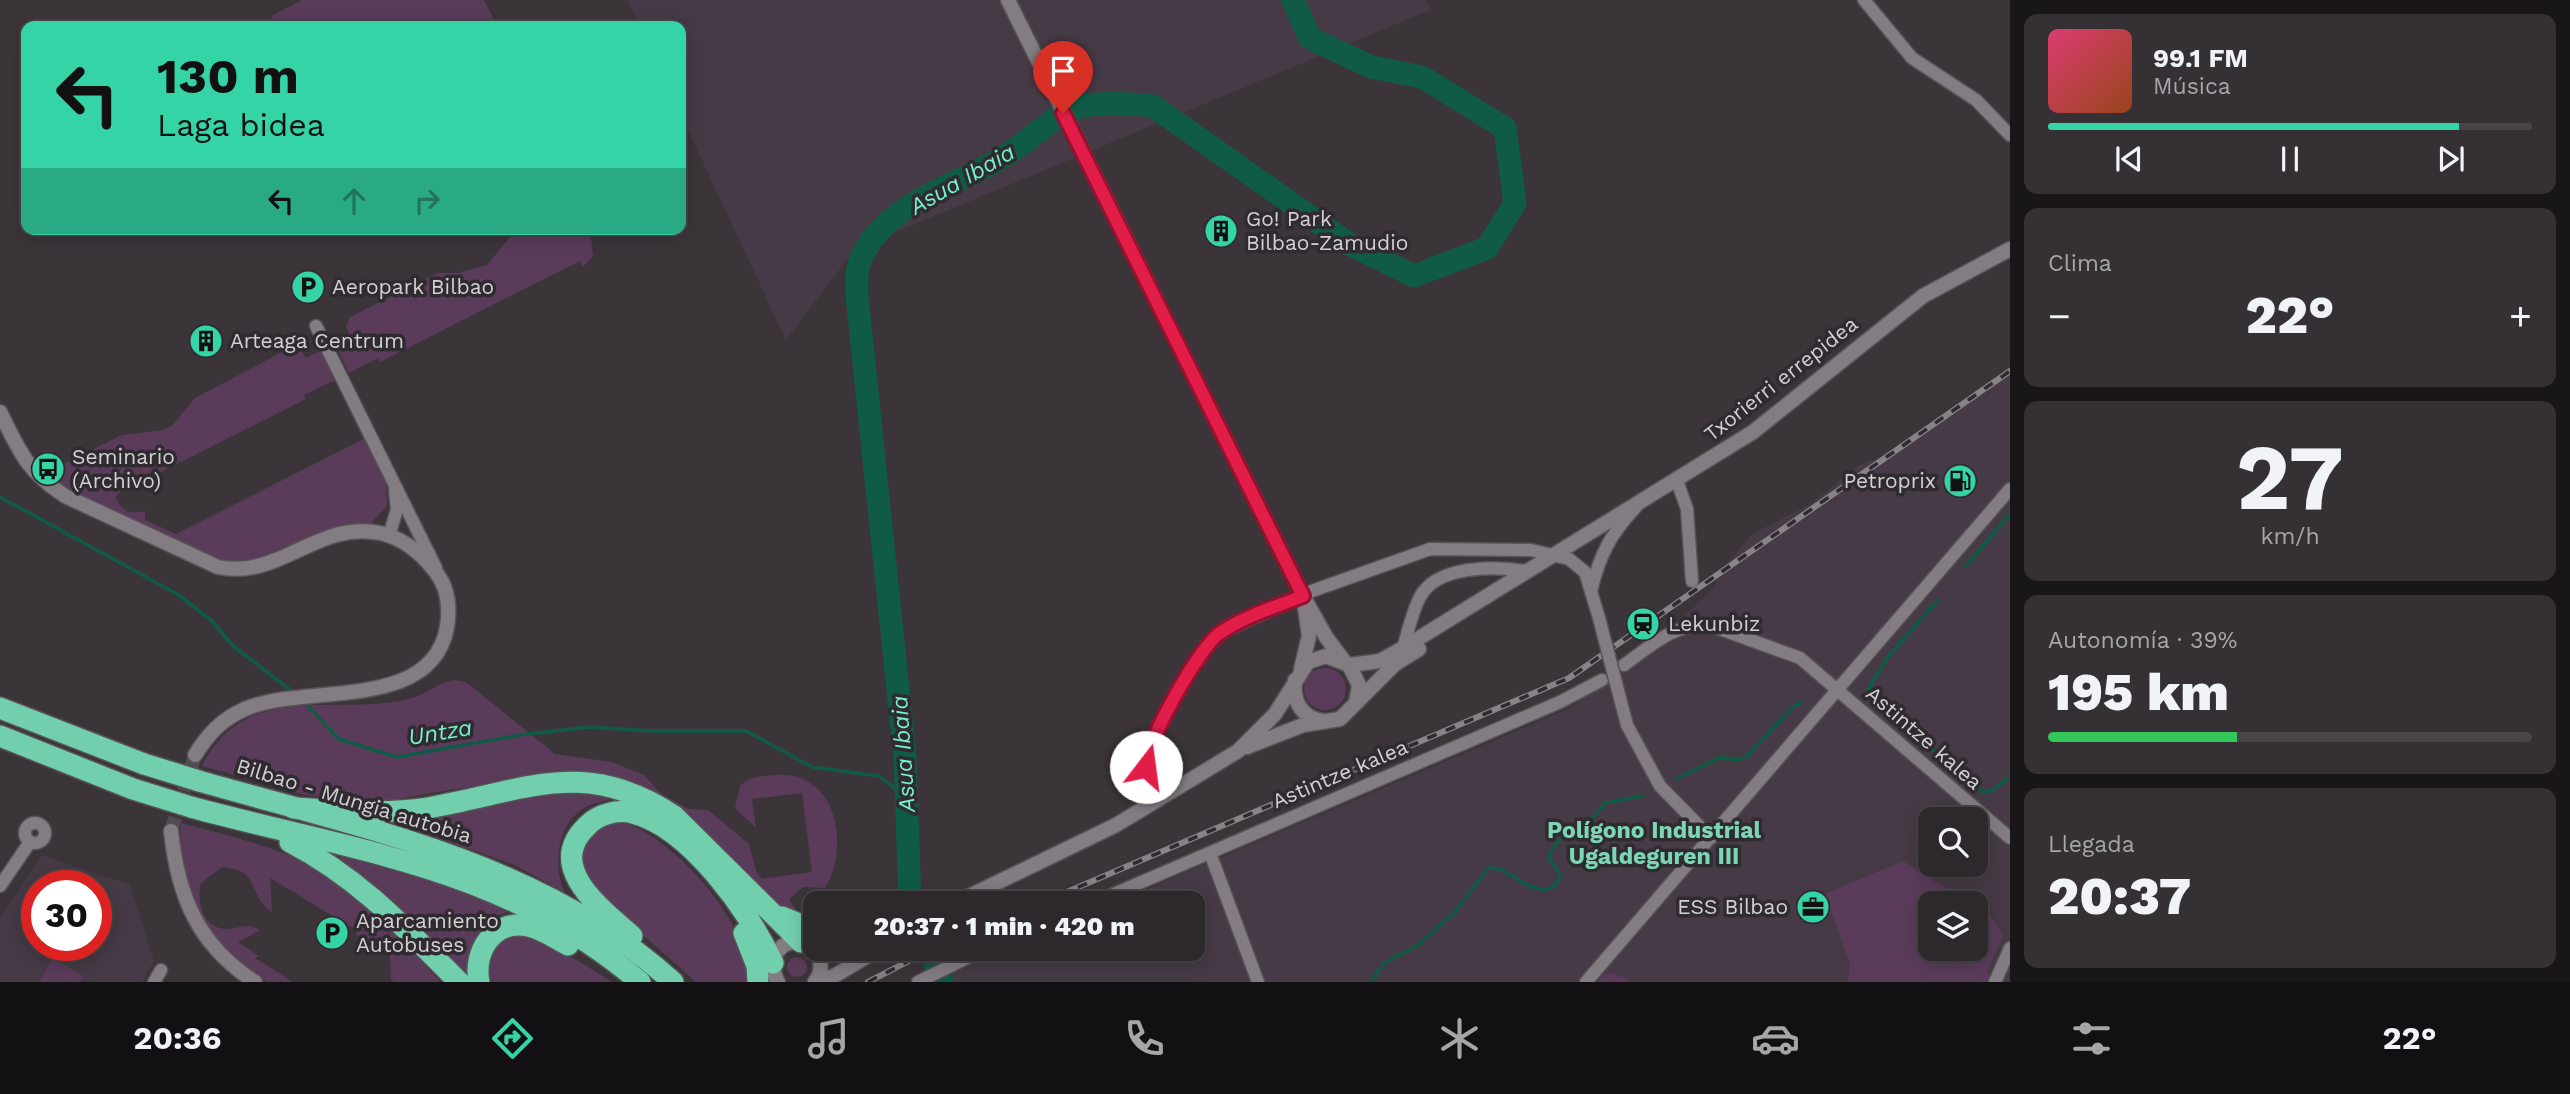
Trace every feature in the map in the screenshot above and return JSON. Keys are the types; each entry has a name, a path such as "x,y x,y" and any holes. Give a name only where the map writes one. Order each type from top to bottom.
{"highway":[{"name":"Bilbao - Mungia autobia","path":"0,708 144,764 411,842 499,872 567,908 655,965 673,982"},
{"name":"Bilbao - Mungia autobia","path":"0,736 133,789 191,807 267,828 402,858 478,884 558,923 640,982"},
{"path":"293,808 385,811 426,808 522,786 584,781 608,785 651,800 674,816 760,905 803,936"},
{"path":"655,965 634,938 600,908 577,880 572,859 574,845 591,822 618,812 645,817 684,844 728,892 757,966 771,977"},
{"path":"267,828 344,873 459,982"},
{"path":"479,982 477,971 483,947 497,931 518,925 549,934 623,982"}],"street":[{"path":"1008,0 1303,596 1326,637 1359,685 1356,703"},
{"path":"1864,0 1912,58 1976,100 2010,135"},
{"name":"Txorierri errepidea","path":"985,891 1116,825 1237,751 1287,730 1347,715 1395,664 1524,581 1555,555 1677,481 1781,412 1923,296 2010,248"},
{"path":"195,755 207,736 224,720 246,708 273,700 396,683 430,664 442,645 449,612 440,578 316,326"},
{"path":"0,412 28,467 47,484 65,496 218,567 240,570 264,567 335,534 367,531 389,536 424,557 440,578"},
{"path":"389,536 397,509 390,473"},
{"path":"1677,481 1687,509 1692,581"},
{"path":"1586,982 1840,690 2010,489"},
{"path":"1591,592 1601,554 1618,527 1638,504"},
{"path":"1160,799 1146,767 1146,755 1152,738 1206,645 1220,633 1303,596 1430,549 1519,549 1555,555 1574,562 1585,572 1626,725 1660,786 1712,838"},
{"name":"Txorierri errepidea","path":"1237,751 1275,714 1299,672 1308,662 1326,656 1346,663 1380,661 1525,571 1541,565"},
{"path":"1403,648 1419,598 1429,584 1446,576 1497,567 1525,571"},
{"path":"1303,596 1308,636 1294,691 1298,706 1310,717 1325,722"},
{"name":"Astintze kalea","path":"1624,665 1682,626 1709,625 1792,653 1840,690 2010,838"},
{"name":"Astintze kalea","path":"1121,891 1560,702 1602,680"},
{"path":"171,831 175,868 200,930 229,963 256,982"},
{"path":"0,886 30,842"},
{"path":"1210,853 1258,982"},
{"path":"771,977 782,947 803,942"},
{"path":"1995,982 2010,948"},
{"path":"815,982 820,961"},
{"path":"815,982 834,976 859,961"},
{"path":"921,980 961,961"},
{"path":"154,982 161,970"}],"shaded area":[{"path":"303,0 484,0 494,21 274,21 271,16"},
{"path":"627,0 1426,0 1430,10 855,249 786,340 686,126 686,21 637,21"},
{"path":"591,235 593,256 583,267 580,261 380,362 378,358 349,373 335,344 350,336 346,326 350,317 438,273 458,273 487,265 510,237"},
{"path":"290,348 300,349 306,358 320,351 335,380 304,395 306,399 117,494 116,499 122,507 132,512 145,511 145,520 176,534 364,439 386,482 387,506 371,523 323,531 261,561 218,561 63,487 55,474 57,467 122,435 163,430 172,426 195,398"},
{"path":"2010,375 2010,982 1987,973 1896,982 946,982 944,976 980,961 1205,961 1205,891 1143,891 1568,709 1643,657 1712,589 1725,566 1752,534 1809,505 1861,464 1886,456"},
{"path":"1325,668 1340,674 1346,689 1340,704 1325,710 1310,704 1304,689 1310,674"},
{"path":"453,680 466,682 555,754 612,762 644,775 660,793 688,809 708,810 749,844 756,871 762,879 812,872 802,793 752,799 756,828 735,808 740,786 752,778 776,775 796,777 813,784 825,797 833,814 837,852 833,871 825,888 803,887 789,899 803,921 803,932 673,808 543,774 391,800 352,801 305,795 202,766 221,739 243,721 268,711 295,706 381,703 409,699"},
{"path":"521,791 586,792 612,797 589,805 576,814 563,834 558,858 565,893 515,865 388,820"},
{"path":"619,821 656,839 674,853 709,889 734,927 752,982 696,982 633,926 588,878 581,858 585,843 597,831"},
{"path":"181,823 274,850 328,874 374,909 440,982 391,980 390,956 357,936 356,930 270,878 272,912 259,898 249,878 235,869 222,867 201,883 203,914 219,928 248,926 260,930 238,942 259,956 255,958 293,982 267,982 260,978 224,946 198,911 184,871"},
{"path":"42,855 86,870 32,870"},
{"path":"340,856 447,886 507,912 487,923 481,931 474,949 471,982 340,861"},
{"path":"1903,861 1918,871 1918,877 1928,877 1950,891 1918,891 1918,961 1988,961 1988,915 2003,935 1987,973 2006,982 1848,982 1850,964 1825,894"},
{"path":"112,879 130,885 154,961 142,982 0,982 0,917 21,886 21,961 112,961"},
{"path":"515,931 561,950 612,982 488,982 488,965 493,952"},
{"path":"793,958 801,958 806,963 806,971 801,976 793,976 788,971 788,963"},
{"path":"51,961 58,961 83,976 80,982 39,982"},
{"path":"1608,973 1624,977 1630,982 1595,982"}],"waterway":[{"name":"Asua Ibaia","path":"910,891 905,757 857,296 859,264 870,242 904,210 991,164 1068,112 1106,103 1153,106 1349,244 1414,276 1487,248 1515,203 1505,128 1422,77 1371,67 1310,38 1293,0"},
{"name":"Untza","path":"0,497 177,594 211,620 232,645 293,692"},
{"path":"1966,566 2010,514"},
{"path":"1877,702 1866,693 1887,658 1938,600"},
{"name":"Untza","path":"304,702 339,739 397,757 520,735 589,727 650,731 746,731 812,767 879,776 908,799"},
{"path":"1676,779 1721,757 1737,760 1747,756 1793,707 1802,702"},
{"path":"1900,721 1982,791 1991,791 2010,777"},
{"path":"1371,982 1384,963 1417,946 1455,912 1488,868 1504,871 1534,888 1551,888 1559,880 1559,873 1549,858 1558,841 1569,832 1588,824 1605,803 1643,796"},
{"name":"Asua Ibaia","path":"934,961 942,982"}],"tunnel":[{"path":"171,831 195,755"}],"railway":[{"path":"1069,891 1569,678 2010,371"},
{"path":"868,982 909,961"}],"place":[{"name":"Go! Park Bilbao-Zamudio","path":"1221,231"},
{"name":"Aeropark Bilbao","path":"308,287"},
{"name":"Arteaga Centrum","path":"206,341"},
{"name":"Seminario (Archivo)","path":"48,469"},
{"name":"Petroprix","path":"1960,481"},
{"name":"Lekunbiz","path":"1643,624"},
{"name":"ESS Bilbao","path":"1813,907"},
{"name":"Aparcamiento Autobuses","path":"332,933"}],"district":[{"name":"Polígono Industrial Ugaldeguren III","path":"1654,843"}],"route":[{"path":"1063,113 1247,478 1303,596 1251,617 1220,633 1206,645 1152,738 1146,755 1146,767"}]}
